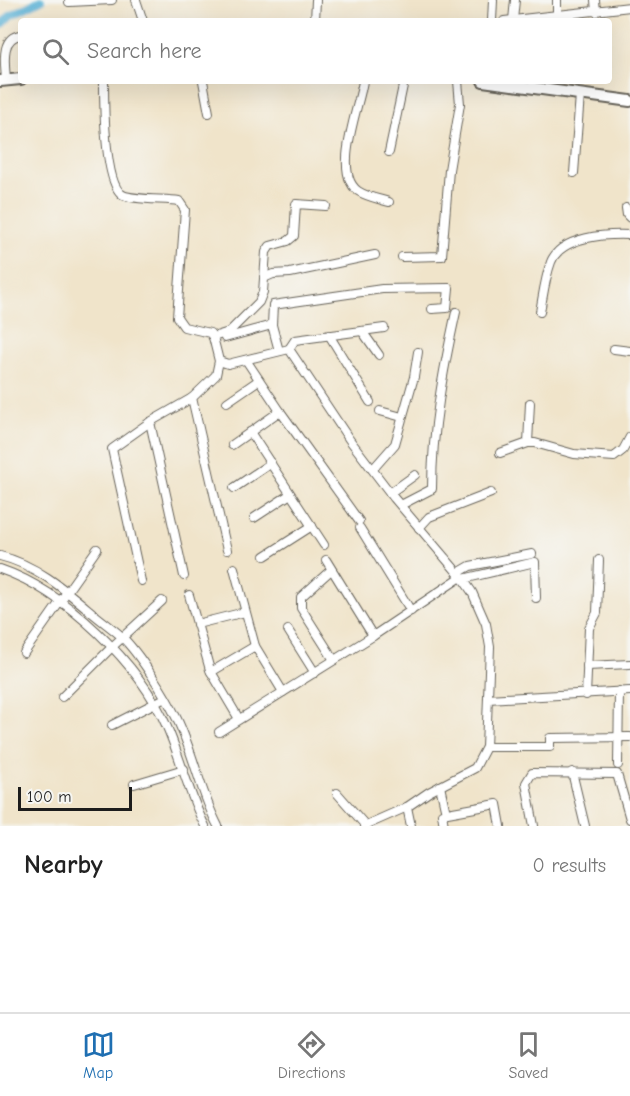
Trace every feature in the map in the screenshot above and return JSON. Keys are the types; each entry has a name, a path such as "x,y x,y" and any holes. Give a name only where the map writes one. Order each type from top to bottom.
{"street":[{"path":"69,2 112,0"},
{"path":"136,0 142,18"},
{"path":"315,18 316,0"},
{"path":"492,18 493,0"},
{"path":"513,18 515,0"},
{"path":"557,0 561,17"},
{"path":"595,0 596,12"},
{"path":"545,18 630,7"},
{"path":"18,35 13,35 5,47 3,81 18,79"},
{"path":"104,84 107,145 116,188 126,197 180,201 185,210 177,317 184,327 210,333 214,339 219,361 216,375 192,398 150,422 112,448 141,581"},
{"path":"204,84 209,113"},
{"path":"362,84 346,159 348,177 352,186 359,192 389,202"},
{"path":"389,152 403,84"},
{"path":"402,258 442,256 443,221 449,170 460,104 458,84"},
{"path":"522,84 560,87 580,95 630,101"},
{"path":"574,173 580,95"},
{"path":"214,339 229,332 255,306 263,292 267,249 274,244 288,241 294,236 296,204 326,206"},
{"path":"626,208 630,218"},
{"path":"540,312 551,261 559,250 603,234 630,235"},
{"path":"264,278 273,274 290,273 375,255"},
{"path":"279,351 272,325 273,305 382,289 449,288 447,308 432,309"},
{"path":"401,505 432,489 432,453 440,384 456,312"},
{"path":"214,339 272,325"},
{"path":"219,361 228,364 289,349 295,340 384,328"},
{"path":"362,331 379,355"},
{"path":"329,335 370,402"},
{"path":"289,349 349,438 390,493 472,592 486,624 490,647 486,747 475,768 438,787 407,807 365,826 337,793"},
{"path":"614,349 630,351"},
{"path":"373,469 395,444 414,377 418,352"},
{"path":"246,360 359,524 411,611"},
{"path":"227,402 259,380"},
{"path":"192,398 227,550"},
{"path":"528,443 530,403"},
{"path":"231,445 280,411"},
{"path":"380,411 402,417"},
{"path":"150,422 184,576"},
{"path":"250,432 324,545"},
{"path":"500,453 528,443 535,443 574,454 615,457 630,437"},
{"path":"234,488 271,464"},
{"path":"390,493 415,475"},
{"path":"419,528 429,517 490,493"},
{"path":"254,518 290,495"},
{"path":"265,556 312,526"},
{"path":"24,653 97,549"},
{"path":"219,732 411,611 461,576 470,566 532,555"},
{"path":"0,556 44,575 122,637 165,698 177,720 218,826"},
{"path":"326,560 373,636"},
{"path":"586,695 589,628 597,613 599,560"},
{"path":"461,576 535,562 536,598"},
{"path":"234,568 255,646 283,692"},
{"path":"0,569 42,588 113,646 155,702 167,725 205,826"},
{"path":"332,570 301,597 301,608 334,660"},
{"path":"189,595 211,672 239,718"},
{"path":"62,697 162,601"},
{"path":"197,624 245,612"},
{"path":"288,630 315,673"},
{"path":"211,672 255,646"},
{"path":"587,666 630,664"},
{"path":"618,765 619,691"},
{"path":"488,699 630,691"},
{"path":"112,725 165,698"},
{"path":"486,747 550,747 550,738 630,737"},
{"path":"134,784 184,769"},
{"path":"572,772 585,826"},
{"path":"534,826 526,783 532,773 617,774 630,819"},
{"path":"438,787 444,814 444,826"},
{"path":"444,814 497,804 501,826"},
{"path":"407,807 411,826"}],"waterway":[{"path":"0,26 11,15 41,0"}]}
